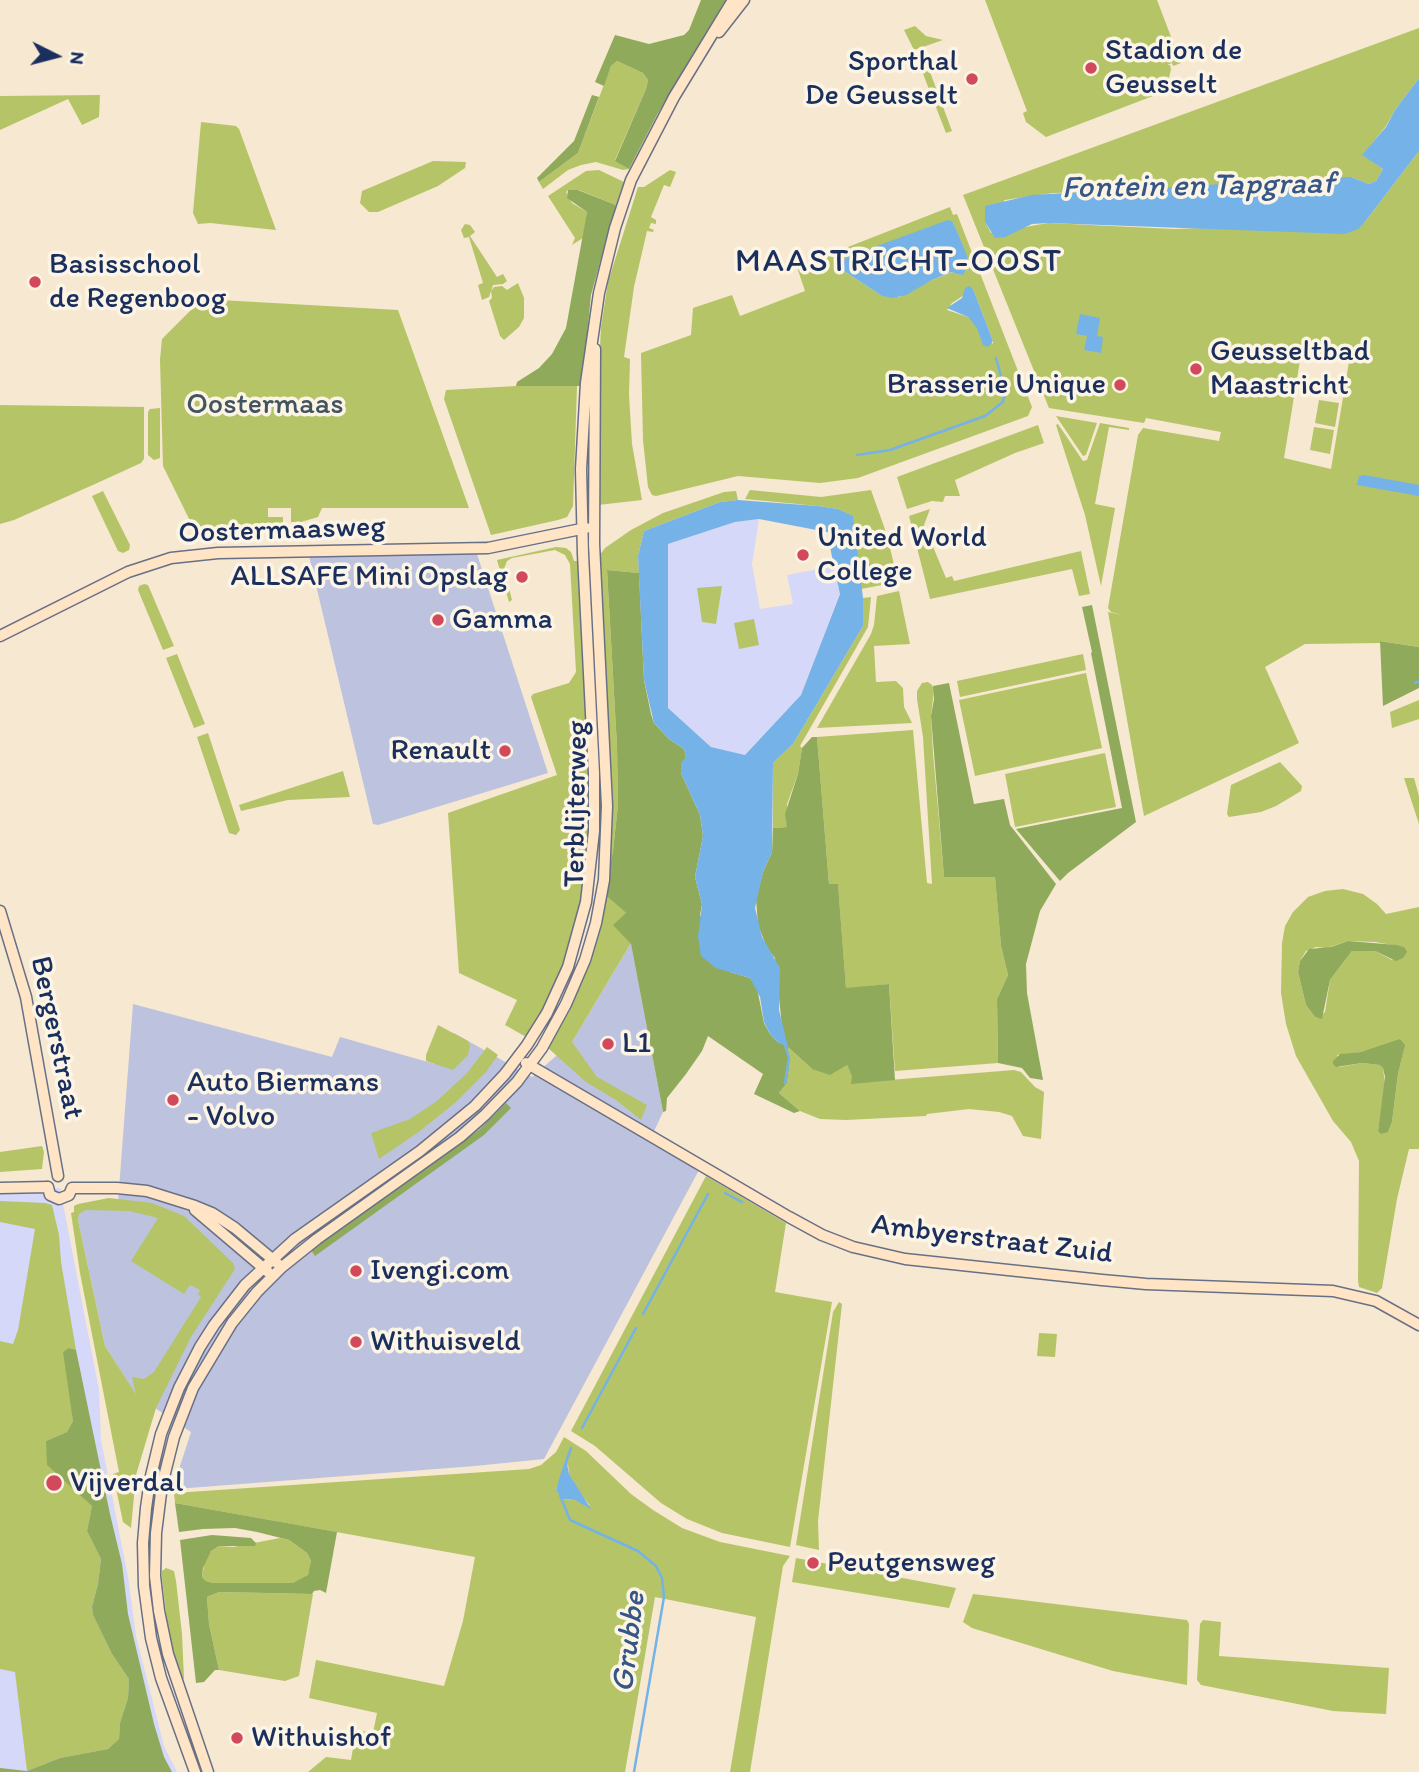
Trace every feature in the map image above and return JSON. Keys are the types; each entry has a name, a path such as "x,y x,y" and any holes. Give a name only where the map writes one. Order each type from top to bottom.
{"main road":[{"name":"Terblijterweg","path":"195,1772 168,1699 151,1638 144,1586 144,1532 150,1480 158,1445 182,1382 214,1325 262,1267 325,1216 451,1127 475,1106 517,1058 547,1013 568,967 582,922 591,875 594,831 594,772 582,529 583,426 589,356 605,267 631,180 674,97 733,0"},
{"name":"Terblijterweg","path":"707,44 744,0"},
{"name":"Terblijterweg","path":"208,1772 173,1673 163,1633 155,1576 156,1533 167,1460 193,1388 223,1335 272,1276 317,1239 460,1137 502,1098 530,1065 556,1023 582,968 596,923 604,880 607,806 594,526 597,413 594,332"},
{"name":"Oostermaasweg","path":"0,636 135,569 183,555 488,548 594,526"},
{"name":"Bergerstraat","path":"0,911 26,997 58,1176"},
{"name":"Ambyerstraat Zuid","path":"517,1058 808,1228 859,1249 905,1259 1146,1284 1355,1294 1376,1301 1419,1325"},
{"path":"58,1176 68,1178 72,1188 69,1195 59,1199 50,1195 48,1187 51,1180 58,1176"},
{"path":"0,1188 48,1187"},
{"path":"72,1188 128,1189 158,1194 181,1202 220,1217 282,1267"},
{"path":"181,1202 214,1225 272,1276"}],"shaded area":[{"path":"759,519 752,564 760,609 793,604 787,575 834,566 840,593 801,695 745,755 711,747 668,708 668,544 735,522"},
{"path":"476,551 548,773 378,825 373,824 309,556"},
{"path":"631,943 663,1112 649,1142 699,1170 544,1459 176,1489 191,1432 137,1396 105,1346 78,1220 79,1206 118,1202 133,1004 332,1057 340,1037 435,1064 454,1033 532,1077 572,1042"},
{"name":"Vijverdal","path":"60,1188 99,1390 101,1440 128,1577 136,1636 164,1746 177,1772 0,1772 0,1190"}],"green space":[{"path":"701,0 726,0 658,113 629,169 615,161 648,80 643,73 617,61 611,66 604,86 595,82 615,35 649,44 684,35 689,30"},
{"name":"Stadion de Geusselt","path":"985,0 1157,0 1181,63 1167,65 1170,65 1171,69 1166,91 1046,137 1026,122 1023,113 1027,111"},
{"path":"915,26 926,36 943,40 914,50 904,30"},
{"path":"1419,28 1419,78 1363,155 1383,169 1376,181 1369,184 1344,177 1129,191 1053,193 1005,200 986,218 985,222 991,233 1048,223 1174,229 1364,223 1419,151 1419,647 1381,641 1305,644 1265,667 1299,743 1144,816 1108,612 1122,615 1111,612 1108,608 1138,435 1143,428 1219,441 1221,432 1146,418 1144,423 1049,408 963,195","holes":["1301,354 1349,362 1331,469 1284,458"]},
{"path":"617,61 643,73 648,80 615,160 629,169 623,170 596,162 581,165 568,170 543,189 539,182 578,153 611,66"},
{"path":"927,64 952,131 946,133 920,66"},
{"path":"100,95 99,117 82,125 68,99 0,130 0,96"},
{"path":"592,95 599,97 578,153 539,182 537,178 574,141"},
{"path":"201,122 236,126 239,129 276,230 198,224 193,213"},
{"path":"433,161 466,162 465,168 438,186 378,212 369,212 360,203 362,191"},
{"path":"599,170 624,182 616,205 579,190 568,190 566,192 572,203 587,212 583,238 572,245 575,238 548,196 586,171"},
{"path":"670,170 676,172 670,187 664,185 651,217 656,220 656,224 651,223 649,228 654,230 647,231 634,287 624,357 630,359 632,444 642,500 598,505 599,367 601,327 608,282 638,187 644,187"},
{"path":"568,190 578,190 616,205 591,295 582,386 516,386 517,382 539,368 552,354 566,328 587,212 567,198"},
{"path":"950,207 953,215 957,214 1032,407 1028,416 858,478 820,483 738,476 652,495 648,487 643,440 641,353 691,335 693,308 732,295 740,316 805,291 797,267","holes":["953,222 968,260 960,275 953,272 899,297 882,296 841,269","973,289 993,341 993,344 968,317 947,310 952,303"]},
{"path":"465,224 470,225 475,232 470,236 497,277 503,274 507,281 493,285 489,297 482,300 478,285 483,283 469,237 464,238 461,230"},
{"path":"518,283 524,298 524,318 519,327 504,340 500,336 489,301 492,298 491,291 494,287 502,286 507,290"},
{"name":"Oostermaas","path":"202,299 398,310 469,508 322,508 318,517 291,522 291,508 268,508 268,517 283,517 283,532 196,533 163,466 160,360 162,339"},
{"path":"577,386 573,506 567,517 491,535 444,399 446,390"},
{"path":"1319,400 1339,403 1335,427 1315,423"},
{"path":"0,405 144,407 144,459 141,463 95,484 0,524"},
{"path":"160,408 160,458 154,460 148,455 148,412 150,409"},
{"path":"1056,416 1097,423 1086,455 1083,456"},
{"path":"1100,423 1129,428 1109,427 1095,504 1115,508 1101,586 1085,515 1056,425 1058,424 1083,461 1087,460"},
{"path":"1038,425 1044,443 955,480 960,496 945,496 943,502 932,501 907,509 897,477"},
{"path":"1314,427 1334,430 1330,454 1310,450"},
{"path":"750,490 821,497 871,490 887,535 898,582 861,589 852,516 838,509 745,499"},
{"path":"103,491 130,545 129,550 123,553 118,551 92,496"},
{"path":"736,491 738,500 720,502 644,531 638,556 639,573 607,570 618,805 613,851 604,894 599,556 605,548 631,530 663,513 724,492"},
{"path":"930,509 924,525 946,578 952,576 954,581 1081,551 1090,594 1079,596 1072,569 930,599 909,516"},
{"path":"556,547 566,548 571,552 574,561 579,561 590,820 580,920 554,991 528,1038 505,1025 517,1000 459,973 448,813 557,775 531,697 533,694 569,683 576,672 570,564 565,555 555,550 507,561 504,569 512,600 509,602 497,560"},
{"path":"607,570 639,573 644,680 651,714 654,723 669,739 684,749 686,757 681,773 700,815 703,836 695,877 702,904 700,915 730,972 750,978 757,988 764,1023 779,1043 782,1027 775,958 767,948 758,925 756,899 772,852 773,828 787,827 785,814 798,774 802,748 812,737 817,737 829,884 838,884 846,988 889,984 895,1080 851,1084 852,1077 847,1065 830,1075 812,1069 788,1047 787,1083 779,1093 800,1111 794,1113 754,1094 763,1074 708,1036 702,1051 667,1098 666,1111 663,1112 631,944 613,925 626,913 604,894 613,851 618,805"},
{"path":"148,585 174,646 163,650 138,590 139,586"},
{"path":"722,586 716,624 702,622 697,588"},
{"path":"899,591 910,644 874,646 876,682 896,681 903,688 904,707 912,723 817,728 871,634 877,596"},
{"path":"871,597 868,627 800,746 802,748 798,774 787,804 787,827 773,828 773,763 793,744 863,626 863,598"},
{"path":"1092,605 1136,822 1060,881 1016,829 1122,808 1082,607"},
{"path":"754,619 759,645 739,649 734,623"},
{"path":"1380,641 1419,647 1419,688 1383,706"},
{"path":"177,654 205,724 194,728 166,658"},
{"path":"1083,654 1086,670 960,697 957,681"},
{"path":"1086,673 1102,748 975,776 959,700"},
{"path":"928,682 934,690 931,716 944,876 995,876 1001,946 1008,975 997,999 998,1063 895,1071 889,984 846,989 838,885 829,884 817,737 913,730 927,883 932,884 923,737 917,699 917,691 922,683"},
{"path":"949,683 974,804 1004,799 1010,825 1056,884 1040,911 1026,964 1027,993 1043,1080 1030,1078 1022,1068 998,1063 997,999 1008,975 1001,946 995,877 944,877 931,716 933,686"},
{"path":"1419,700 1419,719 1392,728 1390,712"},
{"path":"208,733 240,830 236,835 229,833 197,737"},
{"path":"1105,753 1116,807 1015,827 1005,774"},
{"path":"1280,762 1302,786 1301,791 1261,812 1229,817 1227,814 1231,785"},
{"path":"343,771 350,797 288,800 241,811 239,805"},
{"path":"1404,778 1414,778 1419,796 1419,824"},
{"path":"1343,889 1363,894 1386,914 1419,907 1419,1149 1409,1149 1397,1199 1382,1288 1377,1293 1359,1287 1358,1280 1359,1161 1351,1142 1333,1121 1296,1056 1286,1024 1281,993 1285,926 1293,912 1308,897","holes":["1348,941 1404,947 1392,960 1375,951 1352,951 1330,980 1325,1012 1319,1018 1315,1017 1306,1005 1298,972 1300,961 1306,951","1387,1045 1404,1048 1388,1132 1378,1131 1385,1084 1383,1068 1381,1065 1362,1063 1339,1067 1337,1055"]},
{"path":"604,894 626,913 631,943 572,1042 597,1077 647,1105 641,1120 616,1100 586,1082 548,1048 570,1010 567,1007"},
{"path":"1348,941 1397,945 1404,947 1407,952 1403,958 1396,961 1375,951 1352,951 1330,980 1322,1019 1315,1017 1306,1005 1298,972 1300,961 1309,949 1331,947"},
{"path":"438,1025 468,1041 470,1046 468,1055 453,1070 426,1061"},
{"path":"1400,1039 1405,1045 1392,1122 1388,1132 1381,1134 1378,1131 1385,1077 1383,1068 1380,1065 1362,1063 1336,1067 1333,1061 1340,1054 1361,1052"},
{"path":"487,1047 498,1055 486,1072 456,1102 379,1159 371,1133 410,1119 437,1101 468,1072"},
{"path":"788,1047 812,1069 847,1065 852,1083 1014,1070 1021,1072 1035,1087 1044,1092 1041,1139 1023,1136 1012,1116 969,1109 926,1116 820,1119 800,1111 779,1093 787,1083"},
{"path":"506,1103 511,1108 484,1135 315,1256 311,1250 479,1130"},
{"path":"42,1146 42,1169 0,1172 0,1152"},
{"path":"706,1176 786,1223 775,1292 832,1302 790,1547 722,1533 687,1519 661,1503 595,1446 571,1431"},
{"path":"109,1198 152,1203 184,1216 233,1263 235,1269 191,1337 156,1408 136,1475 131,1528 123,1522 113,1474 119,1472 80,1273 71,1213 78,1204","holes":["86,1210 129,1211 158,1218 131,1261 184,1294 190,1285 200,1290 198,1294 201,1297 154,1372 144,1379 132,1377 136,1394 105,1346 78,1220 79,1214"]},
{"name":"Vijverdal","path":"0,1201 52,1205 76,1350 69,1348 73,1421 67,1432 46,1441 55,1474 72,1485 92,1506 87,1531 101,1559 92,1607 93,1615 112,1654 129,1679 128,1698 120,1723 119,1739 108,1749 60,1758 27,1771 15,1672 0,1669 0,1341 13,1344 18,1330 35,1229 0,1222"},
{"path":"839,1302 842,1304 818,1521 819,1550 796,1545 833,1312"},
{"path":"1039,1333 1057,1334 1055,1357 1037,1356"},
{"path":"69,1348 76,1350 122,1564 128,1614 154,1724 164,1757 172,1772 0,1772 0,1768 27,1771 60,1758 108,1749 119,1739 120,1723 128,1698 129,1679 112,1654 93,1615 92,1607 101,1559 87,1531 92,1506 47,1465 46,1441 67,1432 73,1421 63,1352"},
{"path":"564,1437 586,1451 631,1494 682,1528 720,1542 790,1556 783,1566 750,1772 730,1772 756,1617 655,1597 625,1772 308,1772 326,1757 351,1760 356,1730 373,1733 377,1713 309,1698 316,1660 444,1686 463,1621 475,1557 175,1503 174,1493 529,1469 541,1465 556,1452","holes":["568,1464 569,1474 578,1490 590,1506 563,1499 556,1489"]},
{"path":"175,1503 337,1532 326,1593 320,1590 312,1594 219,1592 207,1597 209,1624 219,1670 215,1670 204,1682 196,1683 180,1540 212,1535 251,1538 256,1543 255,1546 219,1546 211,1551 202,1577 213,1583 293,1583 308,1575 311,1561 307,1553 289,1540 257,1532 235,1528 179,1532"},
{"path":"280,1538 289,1540 307,1553 311,1561 310,1569 302,1580 268,1585 213,1583 202,1577 205,1560 211,1551 219,1546 233,1547"},
{"path":"796,1558 956,1588 949,1608 792,1582"},
{"path":"166,1568 174,1571 176,1581 184,1679 181,1678 168,1631 162,1578 162,1571"},
{"path":"219,1592 313,1594 299,1676 285,1681 219,1670 209,1624 207,1597"},
{"path":"973,1594 1187,1620 1187,1685 1113,1671 972,1628 963,1622"},
{"path":"1203,1620 1221,1622 1219,1656 1389,1668 1386,1714 1333,1711 1201,1685 1197,1680 1200,1624"}],"water":[{"path":"1419,78 1419,151 1364,223 1358,229 1345,234 1048,223 1032,224 1005,237 995,238 985,222 985,206 1032,195 1344,177 1369,184 1376,181 1383,169 1362,155 1386,127"},
{"path":"948,220 953,222 966,253 968,260 964,274 952,272 906,295 893,298 882,296 841,269 840,265 847,257"},
{"path":"969,286 973,289 993,341 988,347 983,345 977,328 968,317 947,308 962,298 965,288"},
{"path":"1080,314 1100,318 1097,336 1103,337 1101,353 1084,350 1087,336 1076,334"},
{"path":"1359,476 1419,485 1419,496 1357,485"},
{"path":"738,500 818,506 838,509 853,516 863,598 863,626 793,744 773,763 772,852 763,872 755,908 762,937 780,968 779,1010 788,1047 770,1034 764,1022 760,997 750,978 716,968 701,956 698,937 702,904 695,877 703,836 700,815 681,773 681,763 686,757 684,749 669,739 654,723 644,680 638,556 644,531 720,502","holes":["759,519 832,533 830,547 840,594 801,695 745,755 711,747 668,708 668,544 735,522"]},
{"path":"567,1463 569,1474 591,1509 575,1500 563,1499 556,1490"}],"waterway":[{"name":"Fontein en Tapgraaf","path":"857,455 890,450 985,416 1003,402 1005,391 996,358"},
{"path":"1415,683 1419,681"},
{"name":"Fontein en Tapgraaf","path":"784,1042 789,1058 785,1083"},
{"name":"Grubbe","path":"725,1193 742,1202"},
{"name":"Grubbe","path":"643,1314 708,1194"},
{"name":"Grubbe","path":"582,1428 636,1328"},
{"name":"Grubbe","path":"563,1471 571,1448"},
{"name":"Grubbe","path":"560,1495 570,1520 638,1551 656,1566 662,1578 664,1597 634,1772"}],"place":[{"name":"Stadion de Geusselt","path":"1091,68"},
{"name":"Sporthal De Geusselt","path":"972,79"},
{"name":"Basisschool de Regenboog","path":"35,282"},
{"name":"Geusseltbad Maastricht","path":"1196,369"},
{"name":"Brasserie Unique","path":"1120,385"},
{"name":"United World College","path":"803,555"},
{"name":"ALLSAFE Mini Opslag","path":"522,577"},
{"name":"Gamma","path":"438,620"},
{"name":"Renault","path":"505,751"},
{"name":"L1","path":"608,1044"},
{"name":"Auto Biermans - Volvo","path":"173,1100"},
{"name":"Ivengi.com","path":"356,1271"},
{"name":"Withuisveld","path":"356,1342"},
{"name":"Vijverdal","path":"54,1483"},
{"name":"Peutgensweg","path":"813,1563"},
{"name":"Withuishof","path":"237,1738"}],"district":[{"name":"MAASTRICHT-OOST","path":"899,263"}]}
